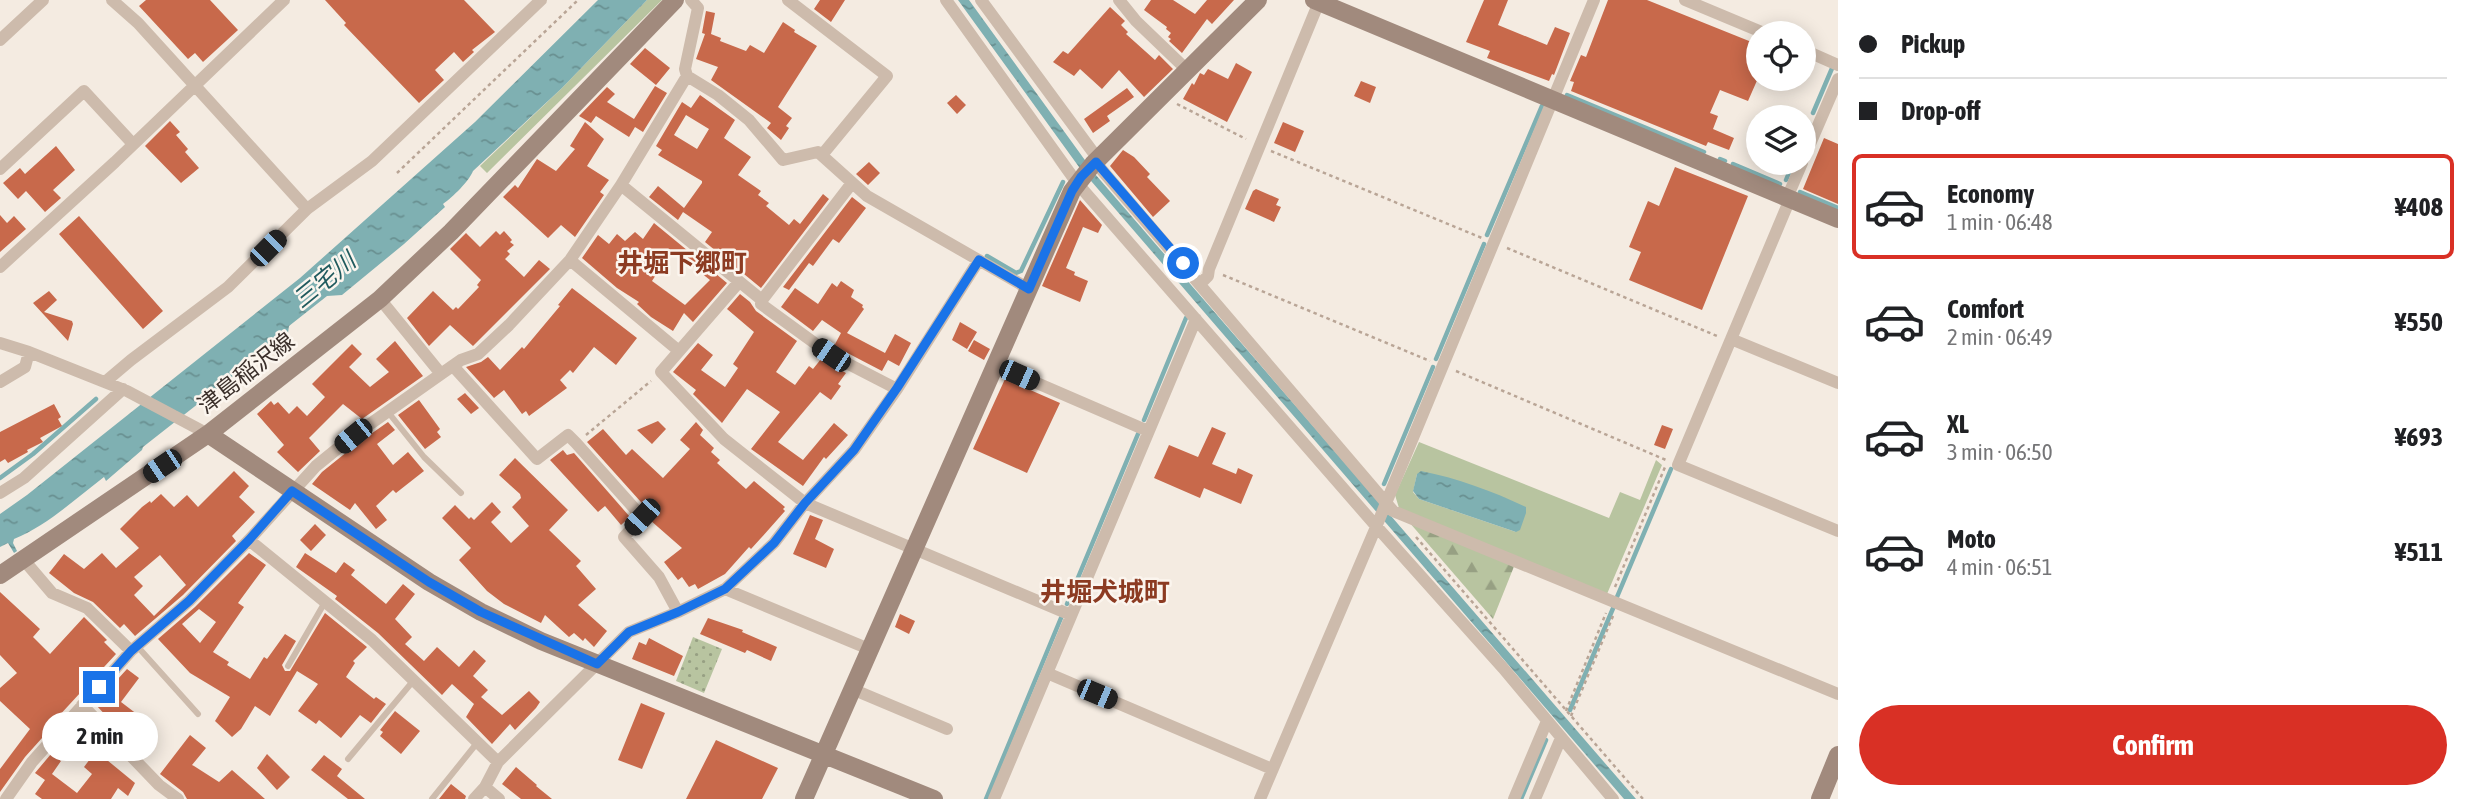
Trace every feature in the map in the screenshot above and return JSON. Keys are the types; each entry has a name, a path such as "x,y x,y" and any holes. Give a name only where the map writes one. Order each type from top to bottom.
{"street":[{"path":"0,40 43,0"},
{"path":"112,0 138,23 195,84 307,209"},
{"path":"0,267 284,0"},
{"path":"105,382 228,287 307,209 372,161 541,0"},
{"name":"津島稲沢線","path":"0,575 208,434 380,299 451,232 675,0"},
{"path":"691,0 698,8 685,69 687,76 718,95 749,120 783,160 818,152 867,196 1029,289"},
{"path":"788,0 887,76 822,155"},
{"path":"946,0 1089,169 1200,284 1393,511 1838,694"},
{"path":"981,0 1089,169 1195,319 1377,523 1613,799"},
{"path":"1119,0 1136,21 1187,70"},
{"path":"804,799 1029,289 1089,169 1258,0"},
{"path":"1259,799 1386,503 1594,0"},
{"path":"1685,0 1746,26"},
{"path":"1200,284 1208,276 1319,1 1838,219"},
{"path":"1816,55 1838,65"},
{"path":"6,799 32,762 134,649 189,601 316,466 441,374 478,354 509,326 570,260 621,185 687,76"},
{"path":"1816,130 1838,79"},
{"path":"0,169 84,91 133,144"},
{"path":"1798,175 1678,465 1838,531"},
{"path":"852,183 761,304 831,355 897,388"},
{"path":"621,185 708,253 738,282 762,300"},
{"path":"570,260 679,351"},
{"path":"474,799 485,787 498,762 629,632 725,589 774,543 805,503 854,450 979,260"},
{"path":"738,282 661,372 724,439 805,503 1071,615"},
{"path":"380,299 441,374"},
{"path":"994,799 1195,319"},
{"path":"1731,340 1838,383"},
{"path":"0,344 29,352 125,390 208,434 429,582 481,612 597,664 934,799"},
{"path":"0,382 25,367 29,352"},
{"path":"995,365 1148,431"},
{"path":"453,366 537,459 568,435 576,443 642,517 624,537 659,577 678,612"},
{"path":"0,493 24,478 125,390"},
{"path":"249,540 372,640 498,762"},
{"path":"23,559 52,593 87,608 134,649"},
{"path":"725,589 869,649"},
{"path":"1047,673 1272,769"},
{"path":"852,689 947,729"},
{"path":"82,705 159,785 178,799"},
{"path":"1514,799 1547,721"},
{"path":"1535,799 1561,738"},
{"path":"1820,799 1838,755"},
{"path":"485,787 499,799"}],"lane":[{"path":"388,412 424,457 461,494"},
{"path":"288,666 325,601"},
{"path":"134,649 198,714"},
{"path":"348,760 414,680"},
{"path":"432,799 479,741"}],"path":[{"path":"397,173 578,0"},
{"path":"1161,96 1260,146 1731,340"},
{"path":"576,443 661,372"},
{"path":"1411,532 1643,799"},
{"path":"1566,710 1615,602"},
{"path":"1571,716 1615,602"}],"green space":[{"path":"647,0 662,0 487,173 480,166 562,88"},
{"path":"1419,442 1609,518 1620,492 1640,500 1656,460 1662,465 1607,594 1399,508 1395,495","holes":["1417,474 1516,532 1419,499 1413,492"]},
{"path":"1409,522 1515,564 1493,619"},
{"path":"693,637 722,649 704,693 676,681"}],"water":[{"name":"三宅川","path":"598,0 647,0 562,88 473,171 460,189 443,204 445,207 342,295 327,296 289,326 288,333 143,447 106,481 104,477 50,519 14,539 17,551 14,553 8,543 0,547 0,514 300,278 475,122"},
{"path":"958,0 969,0 1095,174 1636,799 1624,799 1079,167"},
{"path":"1421,471 1448,477 1526,507 1520,530 1516,532 1419,499 1413,491 1417,474"}],"building":[{"path":"146,0 210,0 238,30 203,62 195,53 188,59 139,6"},
{"path":"325,0 464,0 495,32 472,50 474,52 463,62 454,52 435,70 444,80 419,103 344,25 346,23"},
{"path":"820,0 845,0 831,22 814,9"},
{"path":"1151,0 1173,0 1195,14 1207,0 1234,0 1212,24 1207,19 1182,53 1169,41 1171,33 1167,27 1144,10"},
{"path":"1484,0 1508,0 1498,25 1547,45 1555,27 1570,33 1554,75 1552,74 1549,81 1487,58 1490,51 1466,42"},
{"path":"1608,0 1647,0 1746,40 1746,91 1752,91 1748,101 1720,90 1710,113 1718,116 1713,129 1734,138 1729,150 1708,142 1706,146 1571,91 1574,82 1570,81 1581,55 1586,57"},
{"path":"1110,7 1125,21 1121,25 1128,32 1126,34 1155,60 1159,55 1173,69 1144,97 1119,70 1102,89 1080,69 1074,76 1053,62 1063,51 1068,54"},
{"path":"706,11 715,13 711,34 721,38 720,41 746,51 750,45 764,53 783,22 817,46 778,107 792,118 781,140 767,128 771,123 711,80 718,67 696,59 705,34 702,33"},
{"path":"645,48 670,68 656,85 630,64"},
{"path":"1236,63 1252,72 1227,122 1183,99 1200,73 1204,75 1208,69 1228,79"},
{"path":"1361,81 1376,87 1370,103 1354,96"},
{"path":"655,86 667,93 643,132 635,127 629,137 596,116 591,123 579,116 607,87 615,94 607,102 634,119"},
{"path":"1127,88 1134,97 1107,116 1110,121 1093,133 1084,119"},
{"path":"700,95 735,120 724,138 751,157 738,175 761,191 758,195 769,203 766,206 789,225 794,219 800,224 823,194 829,199 761,288 705,242 712,232 683,212 678,220 649,197 658,186 684,208 702,183 658,155 662,150 656,146 682,102 691,108","holes":["686,115 709,129 697,149 674,135"]},
{"path":"956,95 966,105 957,114 947,103"},
{"path":"170,121 180,132 176,135 188,149 185,152 199,168 181,183 145,146"},
{"path":"585,122 604,139 587,166 609,180 600,192 604,195 575,237 561,225 548,238 503,197 515,185 518,188 537,159 556,171 575,149 570,146"},
{"path":"1283,122 1304,131 1295,152 1274,143"},
{"path":"1824,138 1838,144 1838,204 1803,189 1809,175 1816,175 1816,157"},
{"path":"56,146 75,170 53,190 61,198 45,212 26,191 18,199 3,183 20,168 25,174"},
{"path":"1123,150 1150,174 1147,177 1170,201 1153,217 1110,166"},
{"path":"869,162 880,173 868,185 856,174"},
{"path":"1675,167 1748,196 1702,310 1629,280 1641,252 1629,247 1648,201 1659,206"},
{"path":"1256,189 1279,199 1276,205 1281,207 1274,222 1245,209"},
{"path":"852,197 866,208 839,243 833,239 813,266 809,263 789,290 783,287"},
{"path":"1080,200 1102,225 1098,233 1083,227 1066,268 1088,281 1080,302 1042,286"},
{"path":"0,215 7,223 14,216 26,229 0,252"},
{"path":"79,216 163,311 143,329 59,234"},
{"path":"654,223 727,283 693,322 684,313 673,331 651,317 637,304 639,302 617,288 582,258 598,235 609,244 617,234 625,241 635,232 643,239","holes":["672,250 710,280 685,305 652,281"]},
{"path":"496,231 500,235 504,231 512,240 510,242 514,245 507,251 510,254 505,259 524,277 539,260 550,269 473,346 450,325 429,346 407,318 433,291 453,310 456,307 458,309 479,287 477,285 481,280 450,249 466,233 480,247"},
{"path":"841,281 854,290 851,297 863,305 864,309 847,333 885,353 895,334 911,343 899,366 888,360 882,371 834,346 841,333 822,320 813,331 781,307 795,288 818,304 832,283 837,287"},
{"path":"572,288 637,338 616,365 594,347 573,373 570,370 560,380 567,388 529,416 526,411 522,414 504,390 494,398 466,367 488,357 500,370 522,347 524,349"},
{"path":"49,291 57,300 44,312 72,321 68,341 33,303"},
{"path":"740,294 756,311 797,341 776,372 795,385 809,366 813,369 821,359 846,373 831,400 820,392 778,442 803,460 834,423 848,435 826,459 824,457 803,486 751,449 780,412 747,389 722,423 693,394 696,390 673,372 698,343 713,355 701,370 725,387 738,368 733,364 754,332 727,309"},
{"path":"960,322 977,332 967,349 952,340"},
{"path":"974,340 990,349 984,360 968,351"},
{"path":"395,341 423,376 362,419 343,404 309,438 320,451 298,472 277,452 284,445 257,414 271,401 274,405 278,402 289,414 297,406 307,416 325,397 312,384 352,344 362,354 349,367 370,387 389,372 376,359"},
{"path":"1005,379 1060,403 1027,473 973,449"},
{"path":"465,393 479,408 471,414 457,399"},
{"path":"419,400 440,429 437,432 441,437 425,449 398,415"},
{"path":"54,404 61,417 58,419 62,426 40,438 43,442 27,450 28,452 8,463 5,459 0,462 0,432"},
{"path":"658,421 666,429 652,444 637,430"},
{"path":"388,422 395,430 377,444 393,465 408,452 424,471 396,493 393,490 376,506 387,520 376,529 355,503 350,510 312,484 322,472"},
{"path":"696,422 703,430 700,435 714,448 711,452 720,460 717,463 746,489 754,481 785,507 785,511 761,538 751,549 749,547 725,574 698,589 695,584 689,587 682,577 678,580 664,562 682,548 650,520 649,511 587,442 603,429 626,455 632,449 663,478 690,449 680,440"},
{"path":"1662,425 1673,429 1665,449 1654,445"},
{"path":"1212,427 1226,433 1212,464 1236,474 1238,468 1253,475 1241,504 1204,488 1200,498 1154,478 1169,445 1198,457"},
{"path":"563,450 567,455 574,453 630,517 621,525 605,506 598,512 550,460"},
{"path":"515,458 568,510 549,530 581,561 576,566 596,589 578,605 607,631 594,647 585,638 583,641 574,633 569,637 545,615 541,623 504,604 487,591 459,560 471,548 442,518 455,505 469,519 471,517 474,520 492,502 501,512 491,522 511,543 529,526 512,507 521,498 520,494 499,475"},
{"path":"234,471 249,486 239,497 255,512 232,536 236,541 183,595 135,636 124,624 120,628 93,602 74,593 49,573 64,554 84,569 102,553 116,568 139,548 120,529 142,507 161,494 174,507 187,495 198,507","holes":["160,555 186,585 154,616 134,595 143,586 134,577"]},
{"path":"810,515 823,520 815,539 834,549 826,568 793,554"},
{"path":"315,524 326,535 311,551 300,540"},
{"path":"249,553 266,565 238,603 244,607 213,652 229,662 227,665 250,679 264,657 267,659 285,634 296,641 282,665 285,671 290,671 325,613 367,647 353,661 355,663 346,677 374,699 376,697 386,704 371,723 360,715 341,738 319,720 316,724 298,711 318,684 297,671 270,716 255,706 241,729 232,737 215,721 230,697 190,673 158,639 195,607","holes":["199,609 216,622 200,643 182,624"]},
{"path":"305,553 336,573 344,562 355,570 351,575 386,604 403,584 415,594 395,619 412,637 405,644 424,661 437,647 459,667 474,650 486,661 473,676 488,690 481,697 502,715 529,691 540,702 515,730 510,724 492,744 466,717 474,704 452,684 442,695 378,633 335,599 337,596 296,567"},
{"path":"0,592 40,629 33,637 50,654 84,617 107,640 104,642 116,654 57,718 59,719 25,757 0,792 0,769 30,729 0,701 0,688 17,673 0,655"},
{"path":"900,614 915,621 909,634 895,627"},
{"path":"708,618 743,630 742,632 777,647 771,661 700,634"},
{"path":"649,638 683,656 674,676 632,659 639,642 646,645"},
{"path":"127,669 139,678 121,702 146,721 130,741 95,704"},
{"path":"641,703 665,713 642,769 618,760"},
{"path":"395,711 420,731 401,754 380,736 383,732 380,730"},
{"path":"190,735 206,748 192,765 219,782 232,770 265,799 187,799 183,792 160,774"},
{"path":"716,740 778,768 762,799 686,799"},
{"path":"96,751 135,783 128,796 118,788 111,799 42,799 35,794 45,780 35,773 51,754 61,761 52,774 77,793 92,774 84,767"},
{"path":"267,754 290,777 277,790 257,768"},
{"path":"324,755 342,769 337,776 365,799 348,799 311,770"},
{"path":"516,767 552,799 521,799 502,784"},
{"path":"451,784 466,796 465,799 439,799"}],"waterway":[{"path":"1816,106 1833,66"},
{"path":"1567,95 1704,152"},
{"path":"1487,235 1542,106"},
{"path":"1720,159 1725,161"},
{"path":"1733,164 1780,184"},
{"path":"1786,180 1788,175"},
{"path":"987,256 1016,273 1021,271 1063,182"},
{"path":"1800,192 1838,208"},
{"path":"1436,359 1484,244"},
{"path":"1144,420 1186,318"},
{"path":"1384,484 1433,367"},
{"path":"0,478 33,454 96,399"},
{"path":"1067,604 1138,434"},
{"path":"1617,597 1671,469"},
{"path":"1570,710 1614,606"},
{"path":"986,799 1061,618"},
{"path":"1521,799 1546,740"}],"district":[{"name":"井堀下郷町","path":"682,263"},
{"name":"井堀犬城町","path":"1105,592"}],"route":[{"path":"99,687 131,651 189,601 249,540 292,491 429,582 481,612 597,664 629,632 725,589 774,543 805,503 854,450 979,260 1029,289 1072,191 1096,162 1183,263"}]}
